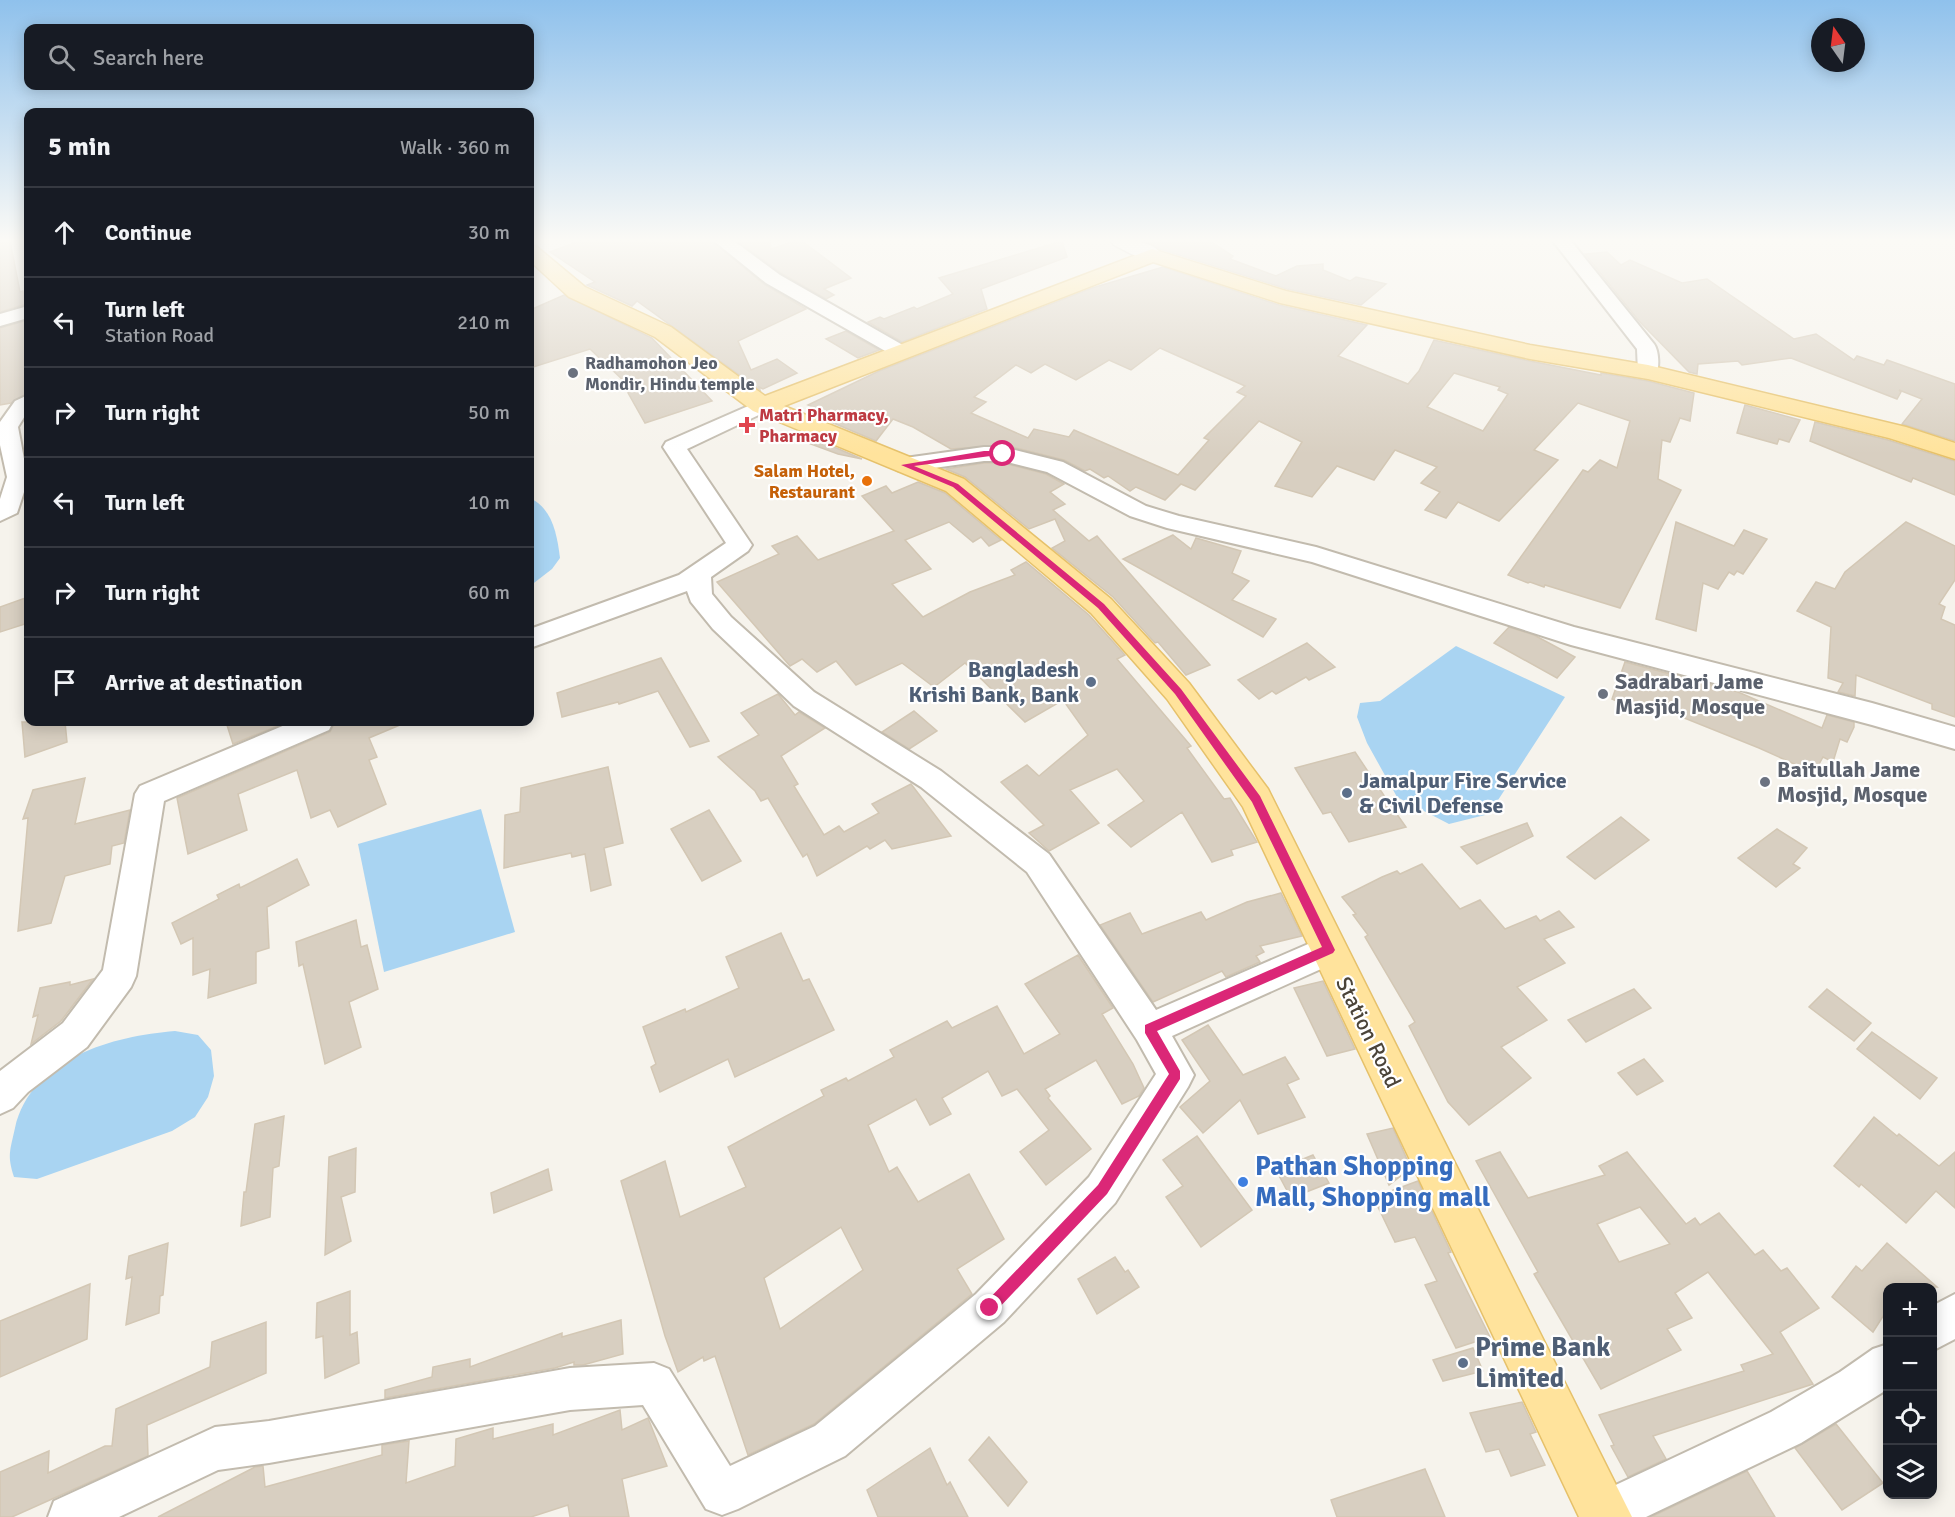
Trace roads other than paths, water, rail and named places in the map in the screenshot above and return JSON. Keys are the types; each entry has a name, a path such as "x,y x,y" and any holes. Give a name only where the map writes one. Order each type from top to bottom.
{"main road":[{"name":"Station Road","path":"620,312 663,332 762,406 955,485 1101,606 1178,691 1256,799 1605,1515"},
{"path":"762,406 1005,312"},
{"path":"1349,312 1530,352 1648,372 1897,432 1955,451"}],"street":[{"path":"831,312 901,352"},
{"path":"1618,312 1647,348 1648,372"},
{"path":"0,320 24,313"},
{"path":"0,513 9,508 22,487 7,427 24,404"},
{"path":"534,638 688,581 740,545 674,447 762,406"},
{"path":"905,465 984,454 1003,454 1055,467 1138,511 1175,523 1316,555 1571,636 1872,714 1955,738"},
{"path":"70,1517 215,1449 268,1442 570,1389 654,1384 722,1493 830,1441 990,1308 1102,1190 1176,1075 1149,1029 1038,863 932,779 804,699 722,623 700,596 699,574"},
{"path":"0,1096 16,1080 75,1035 119,976 150,794 310,726"},
{"path":"1149,1029 1329,950"},
{"path":"1937,1327 1955,1314"},
{"path":"1605,1515 1792,1425 1862,1383 1883,1367"}],"water":[{"path":"534,500 549,516 555,532 560,558 552,569 534,583"},
{"path":"1456,646 1565,697 1489,814 1449,824 1397,797 1367,743 1357,717 1360,703 1380,701"},
{"path":"481,809 515,932 384,972 358,844"},
{"path":"175,1031 198,1035 211,1050 214,1076 208,1097 195,1117 172,1131 37,1179 14,1177 10,1153 15,1128 24,1104 38,1084 56,1068 101,1045 126,1038"}],"place":[{"name":"Radhamohon Jeo Mondir, Hindu temple","path":"573,373"},
{"name":"Matri Pharmacy, Pharmacy","path":"747,425"},
{"name":"Salam Hotel, Restaurant","path":"867,481"},
{"name":"Bangladesh Krishi Bank, Bank","path":"1091,682"},
{"name":"Sadrabari Jame Masjid, Mosque","path":"1603,694"},
{"name":"Baitullah Jame Mosjid, Mosque","path":"1765,782"},
{"name":"Jamalpur Fire Service & Civil Defense","path":"1347,793"},
{"name":"Pathan Shopping Mall, Shopping mall","path":"1243,1182"},
{"name":"Prime Bank Limited","path":"1463,1363"}]}
